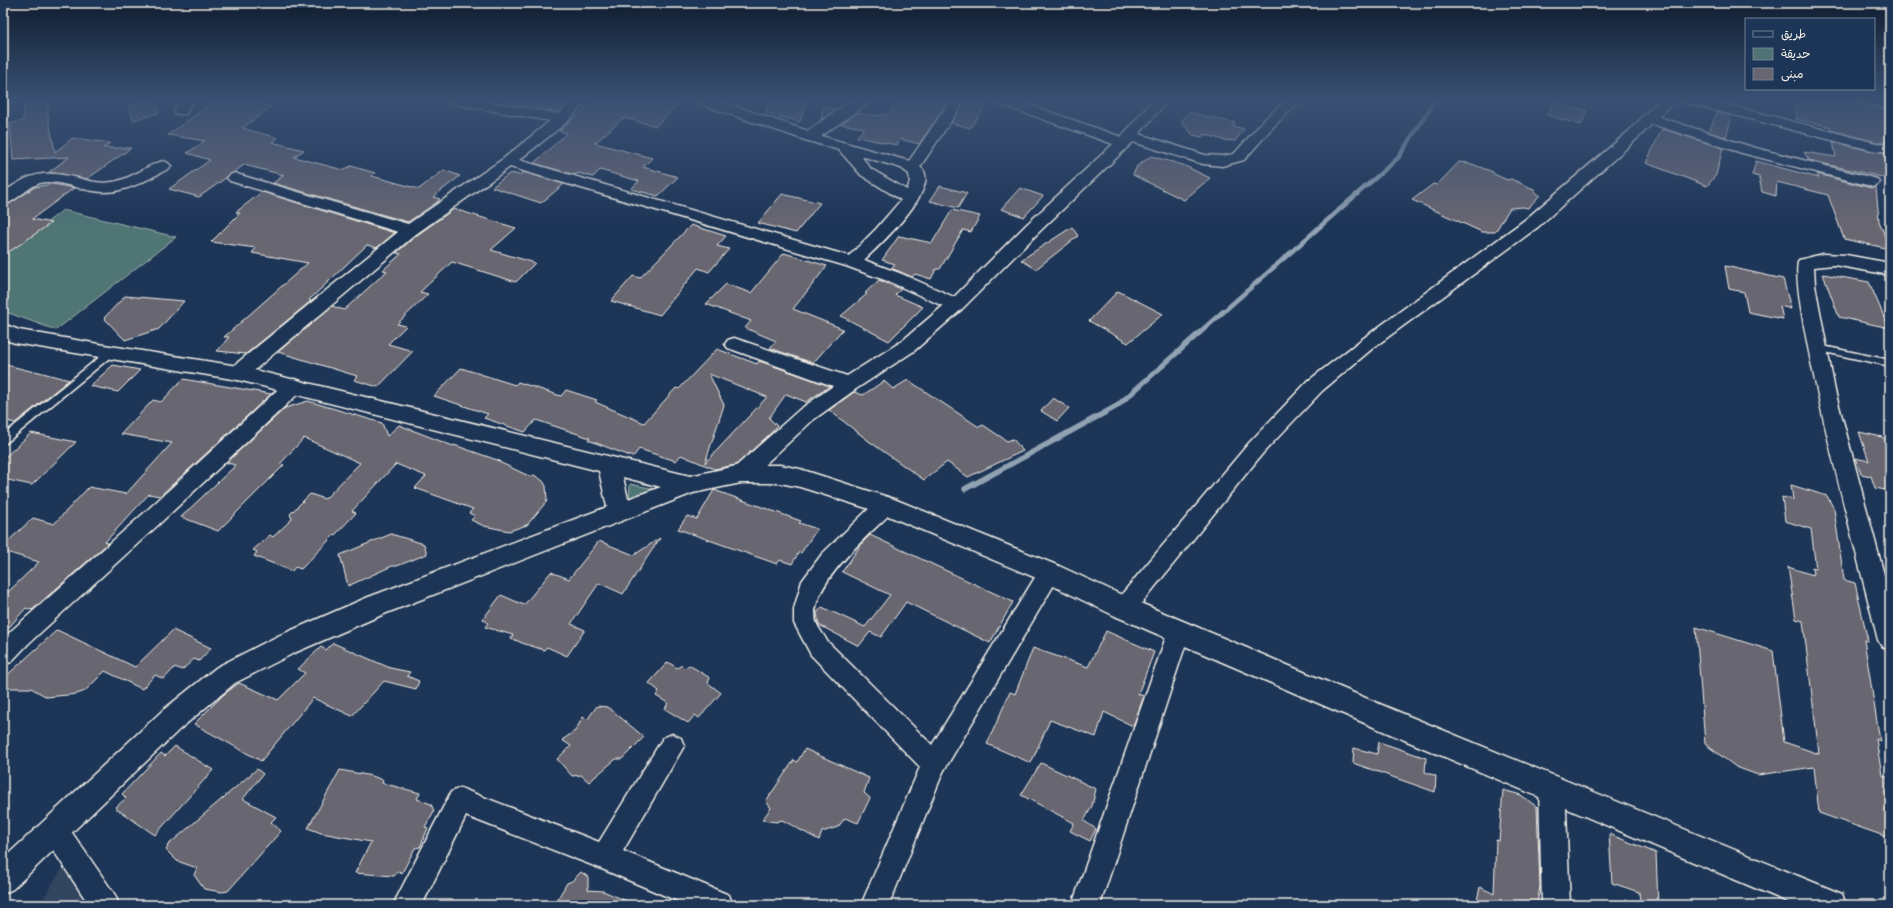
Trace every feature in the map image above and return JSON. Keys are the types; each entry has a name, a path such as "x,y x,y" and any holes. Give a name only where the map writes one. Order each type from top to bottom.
{"street":[{"path":"238,373 410,230 508,162 534,141"},
{"path":"827,141 912,168 919,177 910,199 892,222 852,262"},
{"path":"912,168 930,141"},
{"path":"741,474 806,415 849,384 908,346 956,305 1032,228 1123,141"},
{"path":"1135,141 1209,160 1233,160 1244,152 1253,141"},
{"path":"1124,608 1256,448 1315,386 1367,344 1532,223 1626,141"},
{"path":"1721,141 1747,150 1872,182"},
{"path":"1854,141 1876,147 1890,148"},
{"path":"844,147 859,165 870,175 910,199"},
{"path":"508,162 852,262 896,278 956,305"},
{"path":"3,200 31,181 42,178 98,188 112,187 129,182 163,166"},
{"path":"235,178 410,230"},
{"path":"1890,269 1846,261 1815,260 1805,264 1806,285 1826,391 1890,640"},
{"path":"3,331 15,336 110,353 238,373 690,486"},
{"path":"734,344 849,384"},
{"path":"3,654 294,386"},
{"path":"609,466 619,512"},
{"path":"3,880 202,693 226,676 285,645 341,620 690,486 741,474 780,474 800,478 886,505 1050,573 1124,608 1831,905"},
{"path":"886,505 830,560 810,588 805,609 805,623 818,648 934,764"},
{"path":"875,905 934,764 1050,573"},
{"path":"1086,905 1179,631"},
{"path":"605,857 672,746"},
{"path":"1552,788 1556,905"},
{"path":"407,905 460,801 605,857 719,905"},
{"path":"55,830 105,905"}],"lane":[{"path":"1818,348 1890,363"},
{"path":"3,440 110,353"}],"shaded area":[{"path":"66,862 89,905 39,905"}],"green space":[{"path":"63,210 176,237 56,330 3,311 3,256"},
{"path":"630,484 655,489 629,500"}],"building":[{"path":"11,141 53,141 55,152 69,141 98,141 110,143 103,148 131,148 87,179 49,172 69,157 13,160"},
{"path":"204,141 273,141 304,150 294,157 343,170 351,166 375,173 372,176 419,189 444,170 460,176 433,197 440,199 436,203 408,222 273,183 284,175 244,165 199,197 169,189 210,160 187,153"},
{"path":"558,141 597,141 595,143 652,158 643,167 678,177 658,196 631,189 639,181 600,170 593,177 578,173 575,175 534,163"},
{"path":"879,141 899,141 897,145"},
{"path":"909,141 921,141 919,144"},
{"path":"1656,141 1702,141 1723,148 1716,175 1707,186 1646,163"},
{"path":"1833,142 1871,151 1890,153 1890,179 1809,160 1804,152 1836,157"},
{"path":"1151,156 1183,165 1210,178 1184,200 1133,175 1137,166"},
{"path":"1756,161 1819,178 1817,174 1871,188 1876,187 1879,221 1890,249 1844,239 1828,195 1777,182 1776,196 1762,192 1759,177 1752,175"},
{"path":"1459,162 1469,163 1493,172 1494,174 1507,180 1511,179 1536,190 1534,192 1540,195 1528,208 1510,208 1495,232 1482,232 1412,200 1433,184 1437,185"},
{"path":"523,172 564,184 541,203 492,187 510,173 520,175"},
{"path":"52,184 74,188 32,219 51,223 3,256 3,208 35,187"},
{"path":"940,186 967,193 958,208 930,201"},
{"path":"1020,188 1043,196 1024,217 1001,209"},
{"path":"262,192 395,233 377,248 367,245 309,300 311,301 246,354 217,351 229,337 224,337 308,263 252,253 256,248 211,242 240,213 236,212"},
{"path":"782,194 820,203 796,233 758,223"},
{"path":"454,209 516,228 491,250 535,263 516,282 452,262 420,292 428,294 397,324 406,326 388,344 413,351 378,387 354,380 357,376 278,352 332,306 344,310 387,271 383,270 401,254 396,253 417,235"},
{"path":"952,210 980,216 971,232 963,230 940,269 936,269 931,279 915,274 912,277 891,268 895,264 882,260 899,236 932,243"},
{"path":"691,225 726,236 717,246 729,249 709,272 698,268 660,315 611,301 633,276 640,278"},
{"path":"1072,227 1078,236 1036,269 1021,260"},
{"path":"784,253 827,266 793,309 843,329 813,363 770,348 776,341 745,328 751,321 706,304 726,284 751,293"},
{"path":"1725,266 1783,279 1791,309 1780,306 1783,319 1748,312 1744,292 1729,289"},
{"path":"1823,274 1869,282 1889,328 1839,317"},
{"path":"879,280 901,289 895,295 923,307 889,341 841,316 867,294 865,293"},
{"path":"1118,291 1163,314 1128,343 1089,321"},
{"path":"125,296 184,301 159,329 125,340 104,318"},
{"path":"717,349 757,364 759,361 830,386 806,402 786,394 769,418 777,426 771,433 736,465 714,469 681,455 676,461 639,449 633,457 588,440 590,438 536,420 525,432 484,418 488,414 434,396 461,368 515,385 518,382 561,396 566,390 597,400 595,402 644,423 676,388 679,389","holes":["709,374 767,397 705,463 724,405"]},
{"path":"3,364 69,380 15,423 3,420"},
{"path":"113,365 140,370 118,392 90,386"},
{"path":"183,379 271,394 160,496 149,494 105,542 108,543 106,545 32,610 26,608 3,634 3,597 39,562 3,551 3,546 33,518 54,524 89,487 126,494 172,443 121,434 153,400 161,402"},
{"path":"908,380 979,427 983,425 1007,441 1013,439 1023,451 968,477 947,462 924,480 870,442 829,410 854,392 863,395 884,381 893,389"},
{"path":"1053,398 1069,408 1057,421 1041,411"},
{"path":"308,401 382,423 387,436 399,425 453,446 454,445 500,461 499,462 531,477 534,475 543,481 546,486 547,501 527,525 509,531 484,526 471,520 475,516 469,513 473,509 415,488 426,476 396,464 352,511 356,513 334,536 301,569 295,567 292,571 254,556 257,552 253,550 270,535 273,537 292,519 290,514 310,494 325,499 360,463 304,438 280,464 284,465 218,531 181,517 236,465 226,463 285,408"},
{"path":"1859,432 1882,437 1890,442 1890,491 1875,488 1871,476 1861,474 1855,458 1869,461"},
{"path":"31,433 76,442 32,485 3,479 3,459"},
{"path":"1791,485 1827,496 1834,509 1844,580 1855,583 1868,641 1864,640 1880,741 1876,739 1882,775 1890,778 1890,838 1819,813 1814,767 1758,775 1736,767 1705,744 1696,627 1773,651 1784,742 1819,754 1803,621 1796,619 1788,567 1813,575 1812,568 1816,569 1811,529 1785,521 1782,497 1793,500"},
{"path":"714,490 801,521 799,523 817,529 801,553 799,552 792,564 780,560 777,564 678,529 687,516 697,519"},
{"path":"391,534 424,544 427,554 397,566 392,566 348,586 340,555"},
{"path":"870,535 1013,602 990,643 906,602 881,637 870,632 859,646 819,625 817,613 822,607 865,627 890,595 842,572 862,543"},
{"path":"660,538 623,594 599,583 571,624 585,630 567,656 547,647 544,650 522,643 511,638 513,635 485,627 488,623 483,619 501,595 524,605 551,572 569,579 599,541 634,555"},
{"path":"57,630 135,667 173,630 211,648 199,661 194,659 182,670 175,667 164,679 155,675 142,689 105,671 85,691 77,694 47,697 31,688 3,688 3,679"},
{"path":"1106,631 1154,652 1138,694 1144,696 1133,726 1104,712 1096,737 1050,720 1031,763 987,744 1010,692 1015,694 1033,648 1088,667"},
{"path":"333,643 390,668 410,672 407,676 419,681 416,689 384,681 352,716 313,698 261,761 194,724 223,695 239,683 278,700 305,673 298,669 321,647 326,650"},
{"path":"668,662 677,668 682,665 685,668 689,665 710,678 708,683 721,693 699,718 695,715 688,723 665,709 668,703 656,696 659,691 649,683"},
{"path":"597,706 608,707 644,737 622,759 616,759 589,782 581,775 572,776 557,759 571,746 562,740 575,731 583,717 587,720"},
{"path":"1379,742 1426,758 1425,772 1436,776 1435,792 1353,763 1354,748 1377,754"},
{"path":"175,746 213,770 155,835 115,808 126,798 122,794 161,753 165,756"},
{"path":"805,749 869,778 864,793 870,798 858,823 845,818 838,827 822,832 819,840 782,820 776,822 762,820 771,808 766,801 794,760 797,762"},
{"path":"1041,763 1096,789 1092,806 1084,821 1096,829 1090,841 1070,831 1074,823 1021,795"},
{"path":"257,769 263,774 243,799 276,817 271,822 281,831 228,891 222,892 204,889 194,875 197,868 177,861 166,850 168,847 167,846"},
{"path":"340,770 372,776 383,780 382,783 420,793 417,799 431,804 434,811 425,827 428,828 420,847 415,848 402,873 398,871 394,876 355,873 371,842 321,833 308,828"},
{"path":"1503,790 1521,795 1537,807 1540,886 1537,905 1476,905 1480,887 1494,894 1496,840 1499,841"},
{"path":"1609,834 1656,853 1658,905 1640,900 1639,892 1612,883"},
{"path":"581,872 588,877 588,890 603,891 636,905 554,905 567,883 572,881"}],"waterway":[{"path":"1223,312 1398,158 1409,141"},
{"path":"965,489 1117,406 1224,311"}]}
